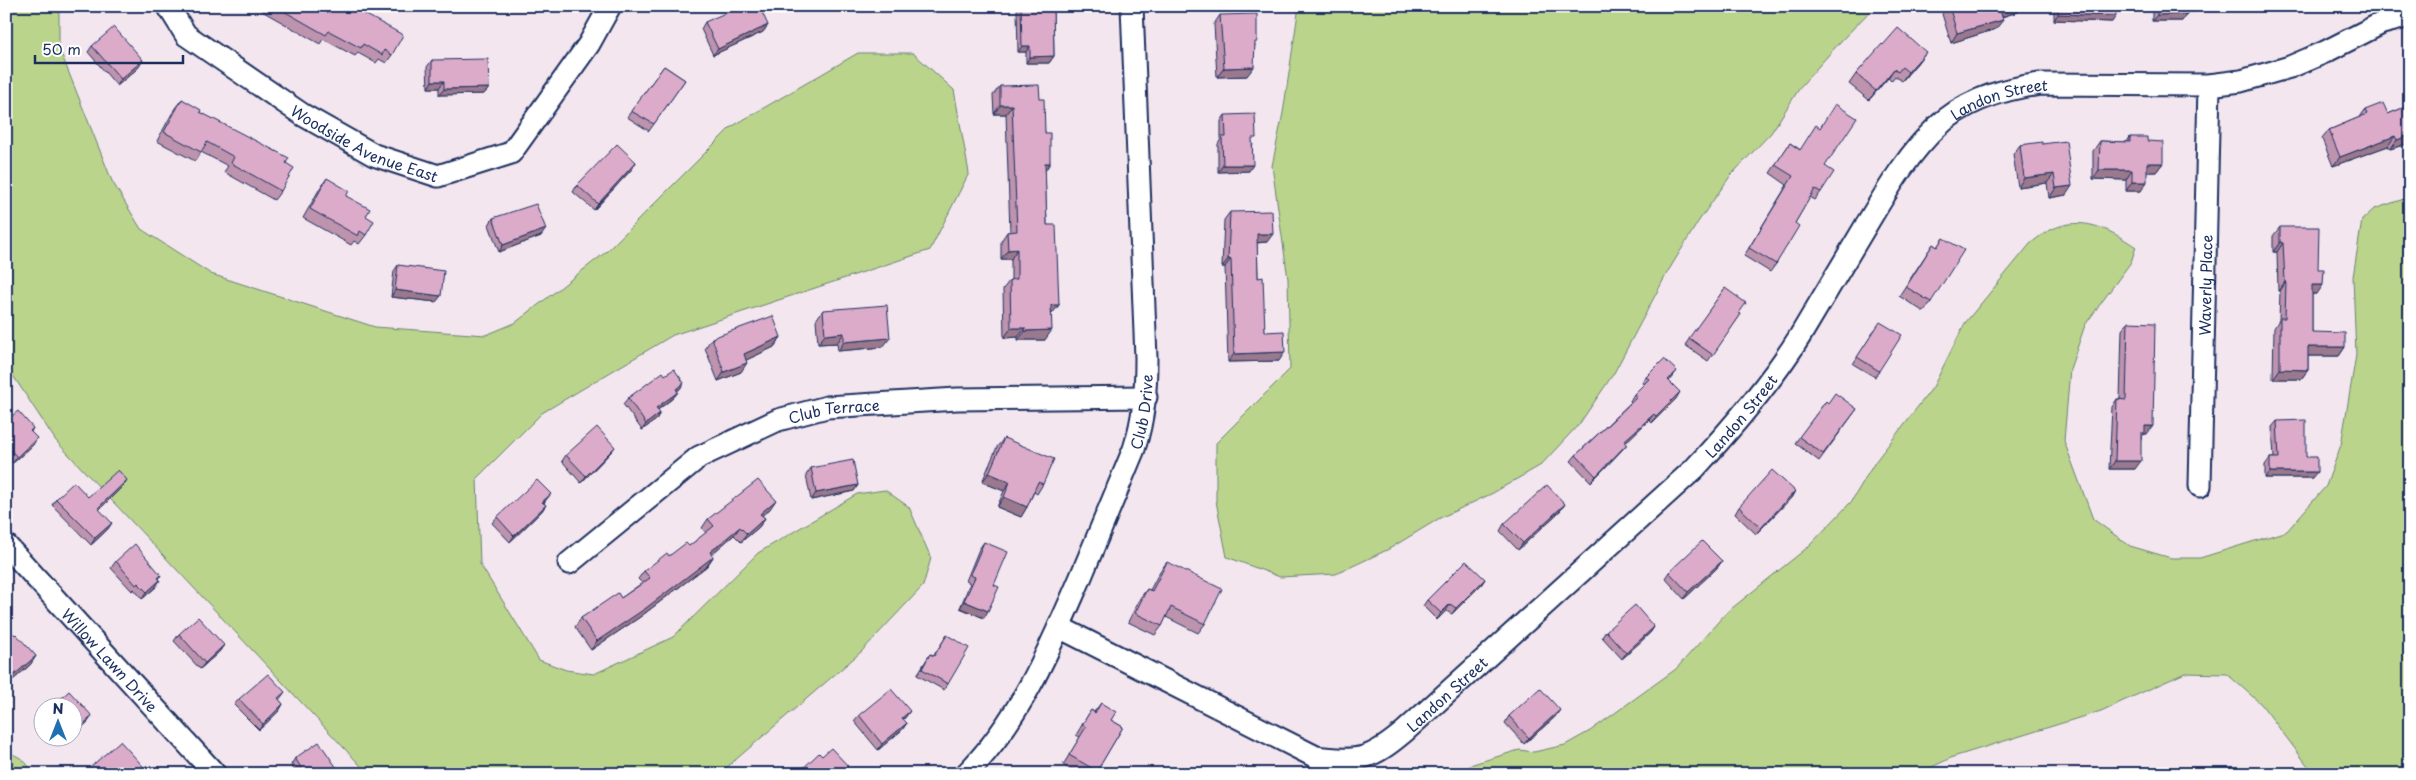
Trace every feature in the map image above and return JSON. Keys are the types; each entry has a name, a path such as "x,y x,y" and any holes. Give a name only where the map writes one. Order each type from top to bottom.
{"street":[{"name":"Woodside Avenue East","path":"168,6 186,36 303,115 374,155 438,176 511,153 589,44 610,6"},
{"name":"Club Drive","path":"966,774 987,752 1014,715 1059,628 1134,449 1142,423 1146,397 1132,6"},
{"name":"Landon Street","path":"1059,628 1316,757 1356,760 1376,753 1405,731 1680,482 1732,428 1768,383 1799,337 1894,179 1937,126 1956,113 1986,97 2013,88 2040,84 2209,85 2241,81 2290,67 2325,52 2382,23 2410,16"},
{"name":"Waverly Place","path":"2200,486 2209,85"},
{"name":"Club Terrace","path":"569,563 699,457 778,420 827,408 957,399 1146,397"},
{"name":"Willow Lawn Drive","path":"6,545 215,774"}],"green space":[{"path":"6,6 59,6 59,48 112,181 141,229 211,274 375,327 486,335 515,323 606,252 731,127 858,53 913,53 954,90 969,173 930,250 673,335 542,413 477,478 480,564 539,660 566,670 594,674 673,637 758,553 857,494 885,490 909,507 931,558 923,586 861,652 719,774 365,774 360,765 56,441 6,365"},
{"path":"1299,6 1875,6 1801,86 1771,133 1731,175 1698,222 1667,273 1614,373 1580,423 1541,465 1493,493 1440,518 1389,549 1336,574 1280,577 1227,557 1216,501 1216,443 1290,369 1288,279 1272,166 1283,113"},
{"path":"2401,200 2410,201 2410,774 2323,774 2308,766 2261,704 2227,674 2185,673 2101,711 1953,757 1917,774 1456,774 1473,764 1519,750 1534,752 1565,745 1590,731 1676,669 1726,613 1808,547 1851,502 1875,462 1933,387 1965,323 2030,244 2057,227 2070,224 2096,226 2109,231 2136,247 2131,262 2085,325 2070,369 2064,441 2093,519 2130,546 2171,558 2200,558 2287,531 2326,486 2341,445 2356,355 2353,277 2362,220 2374,209"},
{"path":"6,752 22,760 33,774 6,774"}],"building":[{"path":"275,6 350,6 403,35 392,55 384,50 382,55 363,44 361,48 329,31 326,35"},
{"path":"741,6 747,6 749,11 759,6 768,25 718,49 705,22"},
{"path":"1021,6 1053,6 1054,56 1030,57 1030,46 1022,46"},
{"path":"1949,6 2011,6 2000,10 2003,20 1957,33"},
{"path":"2058,6 2116,6 2116,16 2058,14"},
{"path":"2157,6 2187,6 2187,14 2157,15"},
{"path":"1257,14 1257,42 1255,42 1254,67 1224,68 1220,15"},
{"path":"114,27 143,60 121,79 92,46"},
{"path":"1898,28 1926,52 1908,72 1902,67 1898,72 1894,69 1876,91 1856,74"},
{"path":"488,59 489,88 444,89 444,81 432,81 432,60"},
{"path":"664,66 685,80 654,124 631,111"},
{"path":"1039,85 1040,99 1044,99 1045,133 1050,133 1050,163 1045,163 1047,225 1056,225 1059,305 1051,305 1052,330 1025,331 1025,328 1011,328 1010,280 1017,279 1017,249 1008,250 1007,232 1017,231 1012,105 1000,105 1000,86"},
{"path":"182,99 201,110 200,112 289,158 286,163 294,168 281,191 231,163 234,157 207,142 201,152 164,132"},
{"path":"2383,103 2388,114 2410,105 2410,135 2397,140 2395,136 2340,157 2329,130 2367,114 2365,110"},
{"path":"1835,104 1857,118 1825,166 1834,172 1821,192 1815,189 1795,223 1799,226 1776,264 1749,248 1793,176 1775,165 1790,143 1800,150 1816,125 1820,128"},
{"path":"1255,114 1256,138 1252,138 1253,165 1223,165 1222,137 1226,137 1225,115"},
{"path":"2130,137 2147,137 2147,141 2163,142 2163,163 2147,163 2147,182 2132,182 2132,170 2099,170 2100,141 2130,142"},
{"path":"2066,141 2072,186 2056,188 2054,174 2024,178 2020,145"},
{"path":"617,144 636,162 598,204 577,185"},
{"path":"327,178 349,191 346,196 370,209 366,216 374,221 366,235 360,231 358,236 310,209"},
{"path":"536,204 546,229 503,245 493,218"},
{"path":"1272,211 1273,234 1257,234 1258,278 1263,277 1265,332 1284,331 1285,352 1234,354 1231,259 1228,259 1230,212"},
{"path":"2280,227 2319,227 2318,269 2324,269 2323,285 2312,285 2312,332 2345,333 2345,347 2308,347 2308,370 2280,369 2280,318 2285,318 2286,282 2283,243 2280,242"},
{"path":"1943,238 1964,250 1931,302 1906,287 1933,244 1937,247"},
{"path":"398,265 444,271 441,296 395,290"},
{"path":"1725,288 1746,303 1739,313 1741,314 1713,355 1689,338"},
{"path":"887,305 890,338 844,342 844,333 825,335 823,310"},
{"path":"773,316 781,337 744,354 747,363 724,372 712,338"},
{"path":"1880,322 1902,335 1879,371 1857,357"},
{"path":"2128,322 2155,323 2153,426 2145,426 2145,433 2141,433 2141,461 2115,461 2117,399 2126,400"},
{"path":"1664,359 1677,371 1668,380 1680,392 1656,416 1654,414 1624,441 1627,444 1596,476 1576,455 1637,397 1634,394 1649,379 1646,377"},
{"path":"674,369 684,383 676,389 678,392 656,408 660,413 646,424 628,398 663,372 665,375"},
{"path":"1835,393 1857,409 1823,454 1799,437 1826,401 1828,403"},
{"path":"18,411 33,428 30,431 37,438 17,457 6,445 6,421"},
{"path":"2306,420 2306,457 2317,457 2317,472 2270,472 2270,458 2279,458 2277,421"},
{"path":"597,427 615,447 586,476 566,455"},
{"path":"1004,438 1054,459 1043,484 1038,482 1027,507 1004,497 1010,482 989,473"},
{"path":"853,460 858,485 816,493 811,468"},
{"path":"118,470 127,480 98,508 112,523 95,538 56,499 74,482 88,497"},
{"path":"1772,470 1795,491 1761,528 1739,507"},
{"path":"537,480 551,494 542,502 546,505 514,536 497,517"},
{"path":"758,480 776,500 760,514 765,518 747,534 740,527 710,552 713,557 646,608 597,641 581,618 618,593 621,598 650,578 644,571 667,553 669,556 686,543 689,546 714,526 708,519"},
{"path":"1547,485 1565,504 1523,543 1504,524"},
{"path":"1702,541 1722,561 1688,592 1669,572"},
{"path":"984,542 1008,552 994,585 999,587 988,611 964,601 975,577 970,575"},
{"path":"135,544 161,575 158,578 160,580 147,592 138,583 136,585 116,561"},
{"path":"1466,561 1485,579 1456,608 1450,604 1441,613 1427,600"},
{"path":"1167,562 1222,589 1205,624 1171,607 1162,626 1135,613 1147,589 1152,591"},
{"path":"1635,605 1654,627 1626,653 1606,631"},
{"path":"198,617 224,645 205,663 179,634"},
{"path":"6,626 36,656 13,676 6,669"},
{"path":"947,635 969,648 948,684 922,669 930,654 934,656"},
{"path":"268,674 285,692 278,698 283,704 263,724 239,699"},
{"path":"1540,688 1560,710 1529,738 1509,716"},
{"path":"891,689 910,711 902,718 907,723 882,744 859,715"},
{"path":"69,691 75,698 62,698"},
{"path":"1101,703 1116,712 1111,720 1123,727 1097,771 1069,755 1086,727 1082,725 1091,710 1095,713"},
{"path":"82,705 92,716 82,725"},
{"path":"120,741 150,774 91,774 87,770"},
{"path":"319,742 341,774 305,774 295,758"},
{"path":"831,748 848,766 839,774 797,774 819,753 822,756"}]}
